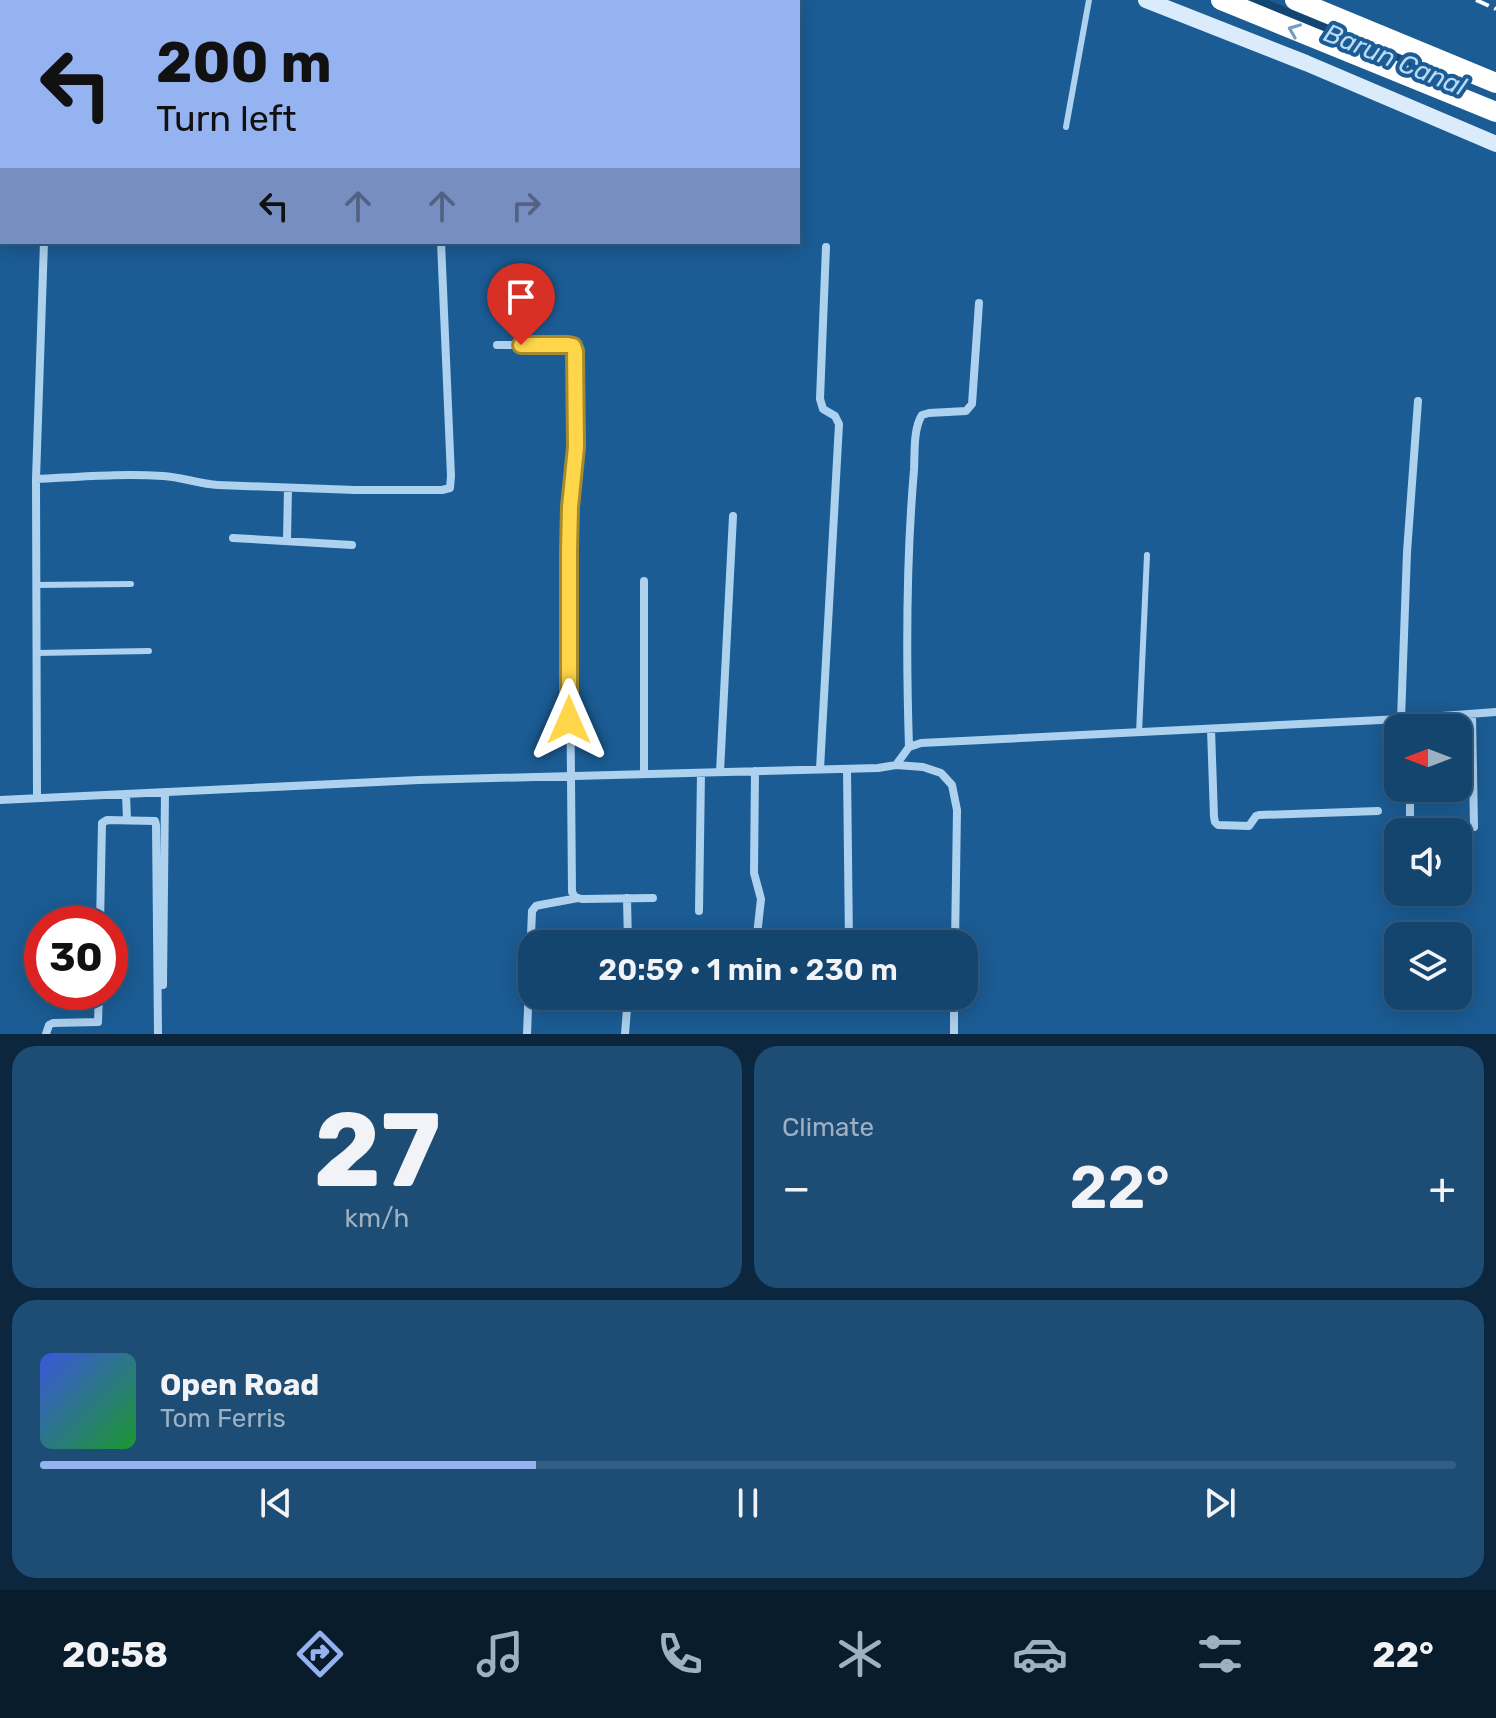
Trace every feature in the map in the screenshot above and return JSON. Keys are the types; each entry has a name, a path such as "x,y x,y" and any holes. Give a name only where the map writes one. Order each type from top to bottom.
{"highway":[{"path":"1221,0 1496,112"},
{"path":"1295,0 1496,83"}],"main road":[{"path":"1146,0 1306,63 1496,144"}],"street":[{"path":"37,798 36,479 44,244"},
{"path":"36,479 153,475 218,485 355,490 450,488 441,244"},
{"path":"820,769 839,424 835,416 823,409 820,399 826,247"},
{"path":"909,747 907,616 918,421 922,415 929,413 966,411 972,404 979,303"},
{"path":"497,345 568,345 574,348 576,456 569,551 570,776 571,888 578,898"},
{"path":"1408,714 1407,552 1418,401"},
{"path":"287,541 288,488"},
{"path":"720,772 733,516"},
{"path":"233,538 352,545"},
{"path":"644,581 644,774"},
{"path":"1474,827 1472,714 1496,712"},
{"path":"896,765 909,747 921,743 1384,723"},
{"path":"1211,729 1214,817 1218,825 1249,826 1259,815 1378,811"},
{"path":"0,800 404,781 884,768 896,765 923,767 941,773 952,785 957,810 955,930"},
{"path":"847,769 849,930"},
{"path":"755,771 754,873 761,899 758,930"},
{"path":"699,911 701,773"},
{"path":"160,1034 165,792"},
{"path":"126,794 127,820"},
{"path":"100,906 102,823 107,820 155,821 160,1034"},
{"path":"527,1034 532,911 536,906 578,898 653,898"},
{"path":"627,898 628,930"},
{"path":"98,1010 98,1034"},
{"path":"625,1034 627,1010"},
{"path":"954,1010 954,1034"},
{"path":"46,1034 53,1023 98,1022"}],"lane":[{"path":"1066,127 1089,0"},
{"path":"1139,733 1147,555"},
{"path":"36,585 131,584"},
{"path":"36,653 149,651"}],"waterway":[{"name":"Barun Canal","path":"1250,0 1433,76"}],"railway":[{"path":"1476,0 1496,9"}],"route":[{"path":"521,345 568,345 573,346 575,351 576,447 569,551 569,720"}]}
